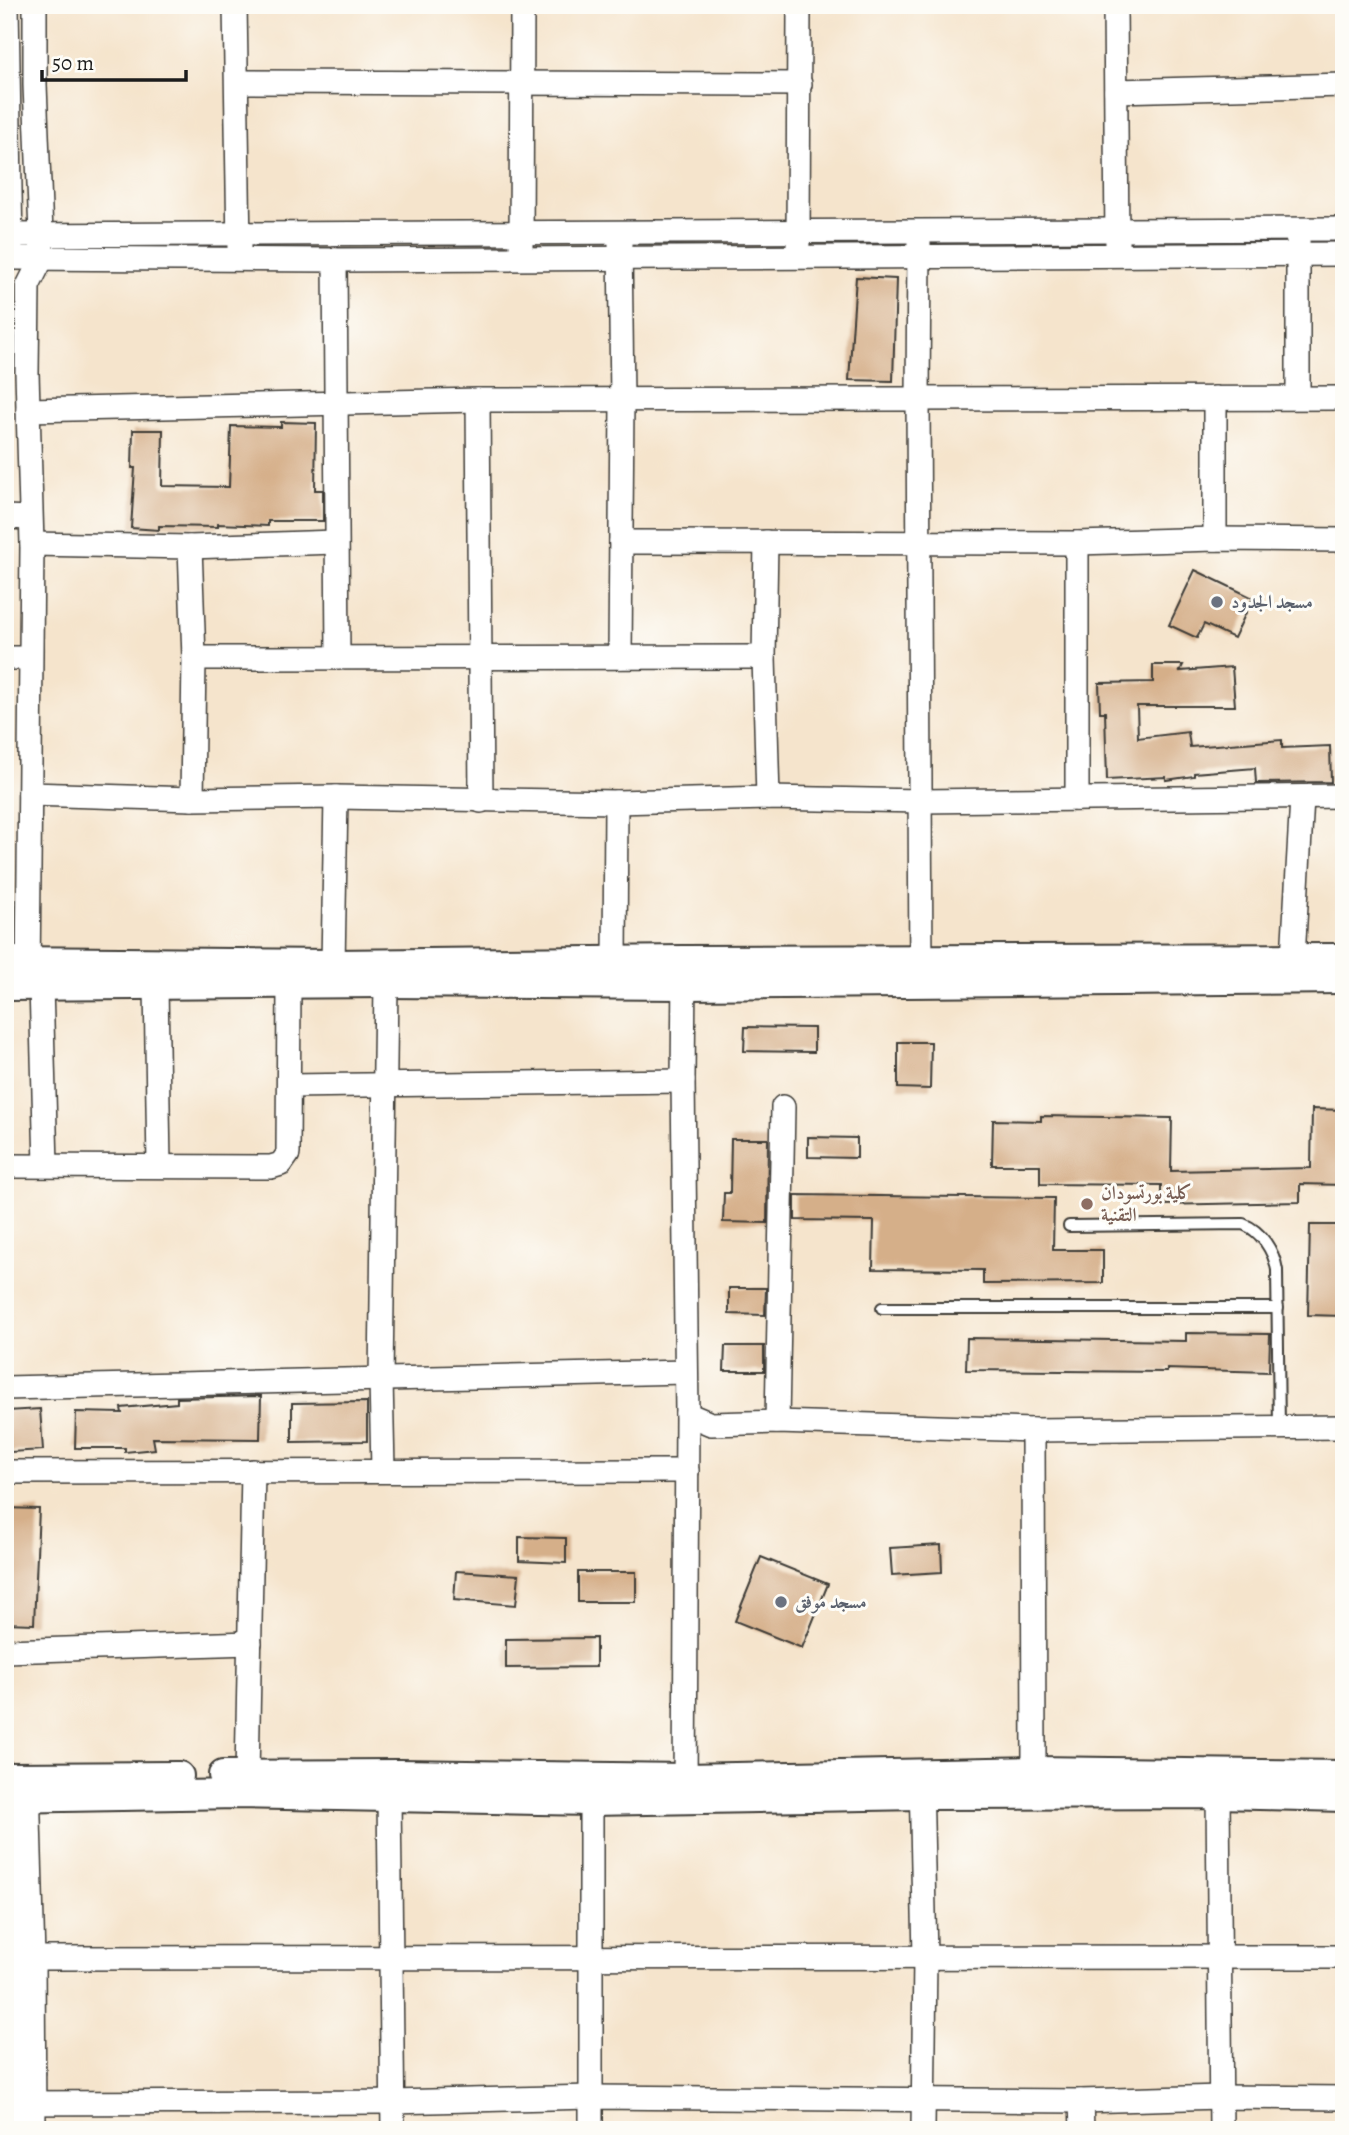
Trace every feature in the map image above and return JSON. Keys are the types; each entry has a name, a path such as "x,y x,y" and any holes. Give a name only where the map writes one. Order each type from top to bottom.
{"street":[{"path":"7,5 12,258 28,286"},
{"path":"35,5 35,85 42,258 28,286 16,372 28,410 32,544 30,794 22,976 46,1165"},
{"path":"235,5 239,259"},
{"path":"521,257 522,5"},
{"path":"798,257 799,5"},
{"path":"1115,5 1117,255"},
{"path":"237,82 800,84"},
{"path":"1116,91 1344,85"},
{"path":"1298,228 1298,397"},
{"path":"11,235 1344,229"},
{"path":"919,231 921,971"},
{"path":"619,232 622,399 620,657"},
{"path":"12,258 335,260 1344,254"},
{"path":"335,260 335,542 338,658"},
{"path":"1214,398 1215,539"},
{"path":"28,410 336,401 1344,398"},
{"path":"478,400 481,801"},
{"path":"5,517 30,518"},
{"path":"621,542 1077,543 1215,539 1344,540"},
{"path":"32,544 190,547 335,542"},
{"path":"766,542 768,799"},
{"path":"1077,543 1077,799"},
{"path":"190,547 194,658 192,799"},
{"path":"194,658 765,657"},
{"path":"5,658 30,658"},
{"path":"30,794 192,799 336,797 616,802 1344,796"},
{"path":"333,964 336,797"},
{"path":"1293,958 1302,798"},
{"path":"615,961 616,802"},
{"path":"921,971 1344,958"},
{"path":"22,976 333,964 615,961 684,972"},
{"path":"22,976 156,986 386,983 684,972 921,971 1344,979"},
{"path":"684,972 687,1414 685,1789"},
{"path":"383,1471 381,1380 386,983"},
{"path":"5,1166 271,1167 281,1164 288,1154 289,984"},
{"path":"156,986 159,1165"},
{"path":"289,1086 683,1082"},
{"path":"777,1422 783,1107"},
{"path":"5,1388 686,1372"},
{"path":"687,1414 711,1424 777,1422 1033,1430 1344,1427"},
{"path":"1033,1430 1034,1771"},
{"path":"247,1775 253,1471"},
{"path":"5,1472 687,1471"},
{"path":"5,1651 250,1643"},
{"path":"921,1784 1034,1771 1344,1775"},
{"path":"14,1788 247,1775 399,1774 685,1789 921,1784 1344,1797"},
{"path":"921,1784 925,1957 923,2130"},
{"path":"14,1788 591,1801 685,1789"},
{"path":"14,1788 18,2103 15,2130"},
{"path":"1218,1794 1221,2130"},
{"path":"389,1797 393,2130"},
{"path":"591,1801 591,2130"},
{"path":"17,1960 591,1957 1344,1958"},
{"path":"18,2103 393,2102 591,2098 1082,2101 1221,2097 1344,2098"},
{"path":"1082,2101 1082,2130"},
{"path":"18,2103 34,2130"}],"lane":[{"path":"1069,1226 1243,1224 1252,1228 1271,1250 1275,1260 1279,1429"},
{"path":"882,1308 1278,1308"}],"building":[{"path":"856,277 896,279 893,381 849,380"},
{"path":"281,422 316,423 315,490 323,490 323,521 268,521 268,526 159,526 159,530 131,528 135,468 132,468 133,430 163,430 162,486 229,487 231,426 281,427"},
{"path":"1195,570 1253,598 1234,638 1204,624 1197,638 1169,625"},
{"path":"1153,665 1183,665 1180,671 1232,667 1235,706 1137,706 1138,738 1188,732 1190,747 1282,740 1282,748 1330,746 1331,782 1256,783 1255,768 1194,773 1194,776 1166,780 1166,777 1107,780 1105,712 1100,712 1099,683 1153,682"},
{"path":"745,1027 814,1028 814,1052 744,1051"},
{"path":"898,1042 931,1042 930,1089 898,1088"},
{"path":"1312,1109 1344,1110 1344,1185 1300,1184 1300,1202 1161,1205 1161,1185 1040,1184 1040,1165 992,1165 993,1120 1041,1121 1041,1116 1172,1118 1171,1171 1311,1168"},
{"path":"808,1137 857,1138 857,1158 808,1157"},
{"path":"731,1139 768,1139 767,1223 723,1222 724,1193 730,1193"},
{"path":"795,1195 1054,1198 1053,1250 1103,1250 1103,1283 983,1284 983,1270 873,1269 874,1221 795,1220"},
{"path":"1310,1225 1344,1225 1344,1316 1308,1315"},
{"path":"729,1288 766,1288 765,1315 729,1314"},
{"path":"1186,1333 1270,1334 1269,1372 1167,1369 1167,1372 966,1370 967,1338 1186,1341"},
{"path":"725,1346 764,1346 764,1371 724,1371"},
{"path":"261,1396 260,1439 153,1438 155,1449 125,1452 125,1448 75,1448 76,1412 122,1413 121,1408 177,1403 177,1398"},
{"path":"367,1402 367,1441 292,1442 292,1403"},
{"path":"40,1409 43,1450 10,1452 7,1411"},
{"path":"5,1508 39,1509 34,1624 5,1623"},
{"path":"519,1537 566,1538 566,1563 519,1561"},
{"path":"941,1545 942,1572 892,1575 890,1548"},
{"path":"761,1557 828,1584 802,1648 735,1621"},
{"path":"456,1571 519,1575 516,1605 454,1600"},
{"path":"578,1572 636,1572 636,1602 578,1602"},
{"path":"596,1638 596,1667 506,1668 506,1639"}],"place":[{"name":"مسجد الجدود","path":"1217,602"},
{"name":"كلية بورتسودان التقنية","path":"1087,1204"},
{"name":"مسجد موفق","path":"781,1602"}]}
